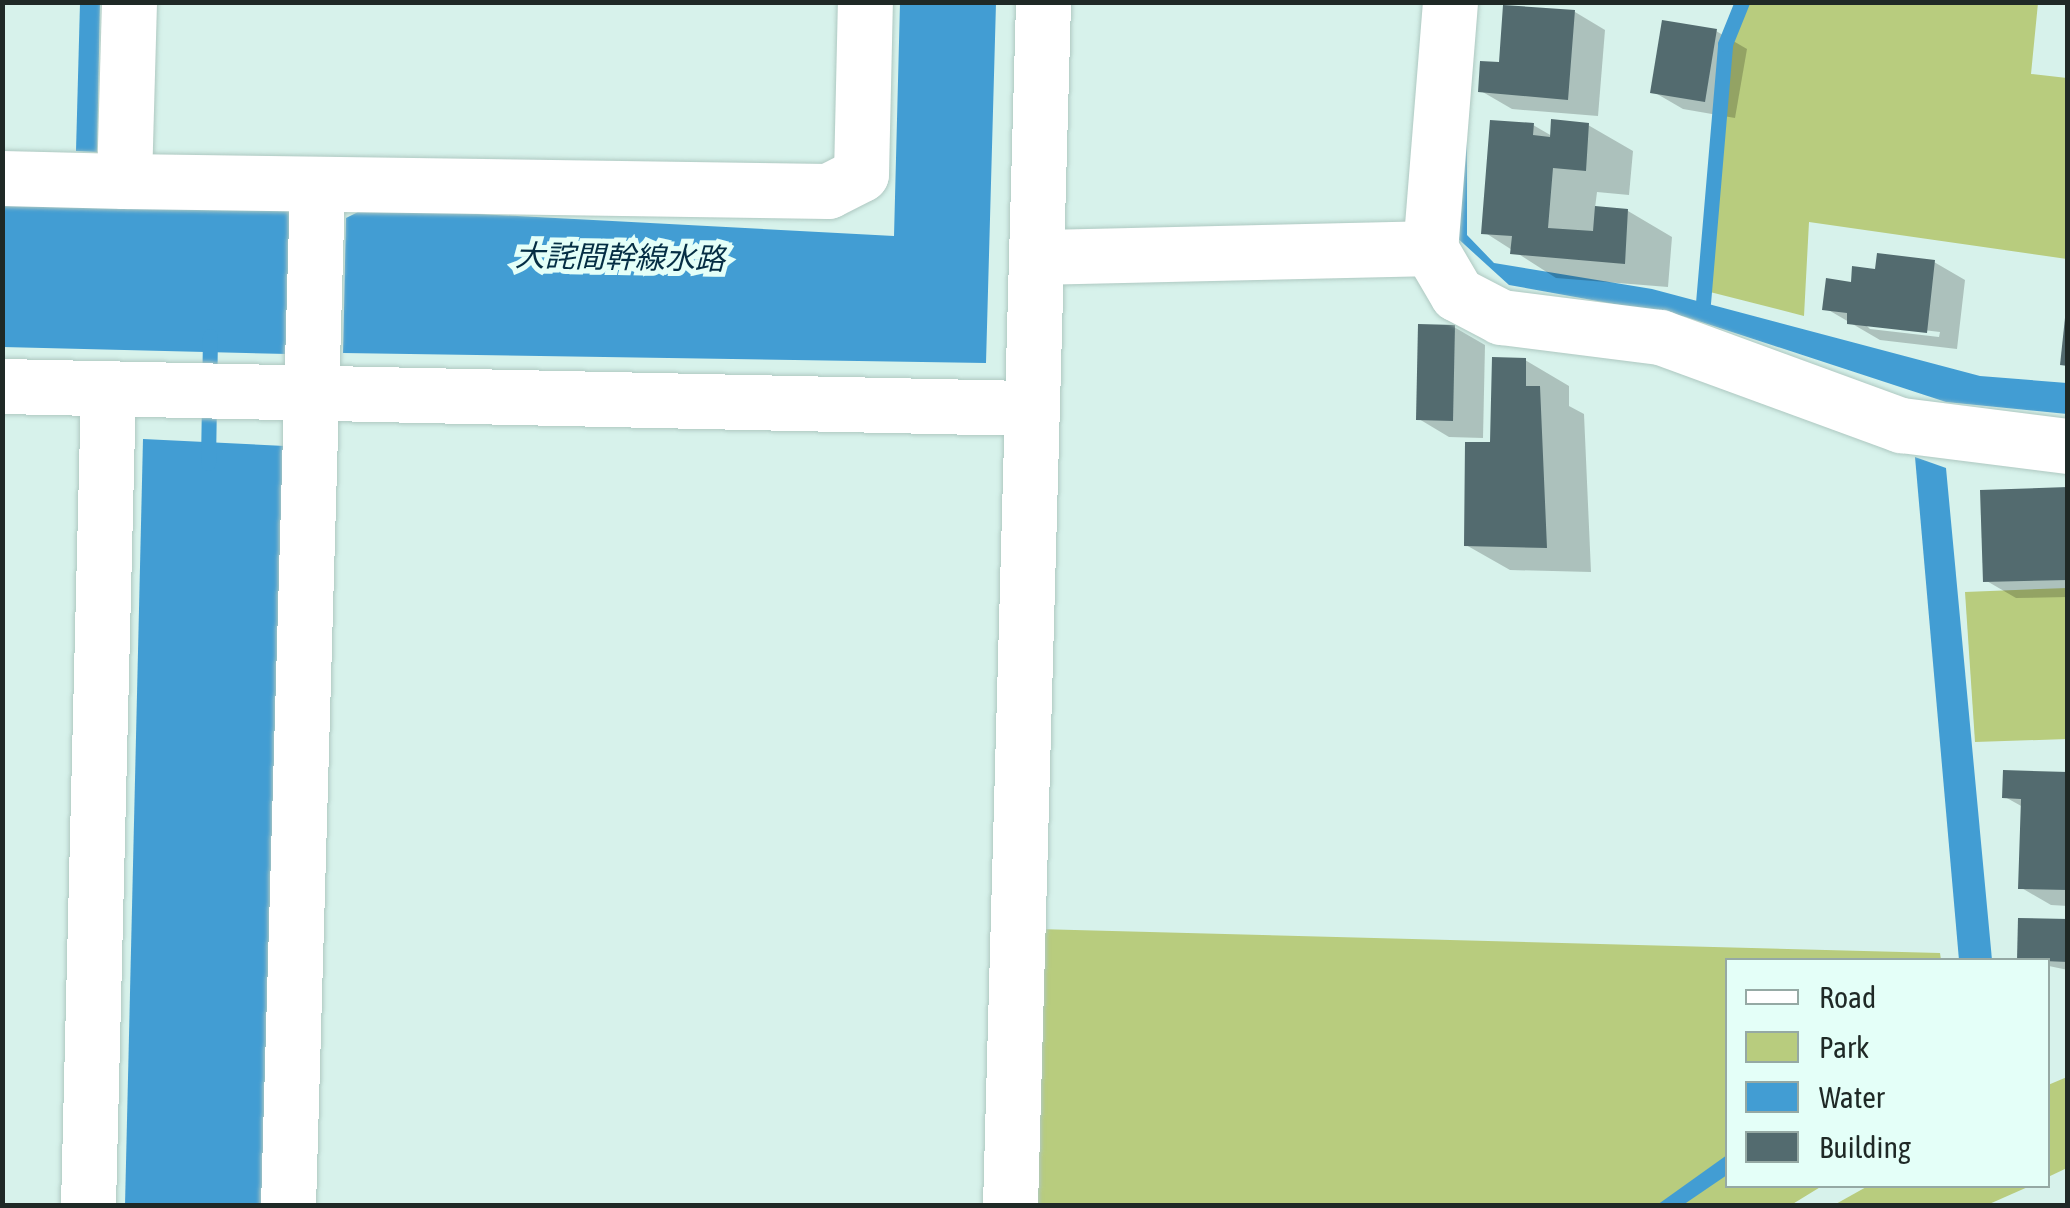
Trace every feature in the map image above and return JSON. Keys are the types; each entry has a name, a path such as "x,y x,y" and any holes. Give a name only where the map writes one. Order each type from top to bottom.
{"street":[{"path":"124,181 129,2"},
{"path":"2,178 828,191 861,174 865,2"},
{"path":"1010,1206 1043,2"},
{"path":"1450,2 1430,248 1457,294 1501,317 1660,337 1902,425 2068,446"},
{"path":"288,1206 308,392 317,185"},
{"path":"1038,257 1430,248"},
{"path":"2,386 1030,408"},
{"path":"88,1206 108,389"}],"green space":[{"path":"1750,3 2038,3 2031,74 2067,78 2067,259 1809,222 1804,316 1710,292 1732,42"},
{"path":"2067,588 2067,739 1975,742 1965,592"},
{"path":"1037,929 1940,953 1941,958 1725,958 1725,1188 1819,1188 1791,1205 1030,1206"},
{"path":"2067,1077 2067,1168 2050,1176 2050,1084"},
{"path":"1864,1188 2025,1188 1987,1205 1834,1205"}],"water":[{"path":"80,3 100,3 97,152 76,151"},
{"name":"大詫間幹線水路","path":"900,3 996,3 986,363 343,353 346,218 366,208 894,236"},
{"path":"1467,23 1467,235 1494,263 1652,289 1980,376 2067,383 2067,414 1946,402 1686,317 1509,285 1454,235"},
{"path":"3,200 292,207 288,354 3,347"},
{"path":"143,439 285,446 263,1205 125,1206"},
{"path":"1915,457 1946,468 1992,958 1959,958"},
{"path":"1725,1156 1725,1176 1683,1205 1657,1205"}],"building":[{"path":"1503,5 1575,10 1568,100 1478,92 1480,61 1499,62"},
{"path":"1662,20 1717,29 1705,102 1650,93"},
{"path":"1551,119 1589,123 1586,171 1553,168 1548,228 1593,231 1595,206 1628,209 1625,264 1510,254 1512,236 1481,234 1490,120 1534,123 1533,135 1550,137"},
{"path":"1877,253 1935,260 1927,333 1847,324 1847,313 1822,310 1826,278 1851,282 1852,266 1875,269"},
{"path":"2068,318 2068,366 2060,365"},
{"path":"1418,324 1455,325 1453,421 1416,420"},
{"path":"1492,357 1526,358 1526,386 1540,386 1547,548 1464,546 1465,442 1490,442"},
{"path":"2068,487 2068,580 1983,582 1980,490"},
{"path":"2003,770 2068,772 2068,890 2018,889 2021,799 2002,798"},
{"path":"2018,918 2068,919 2068,962 2017,958"}],"waterway":[{"path":"1703,303 1725,44 1742,2"},
{"path":"208,463 210,336"}]}
